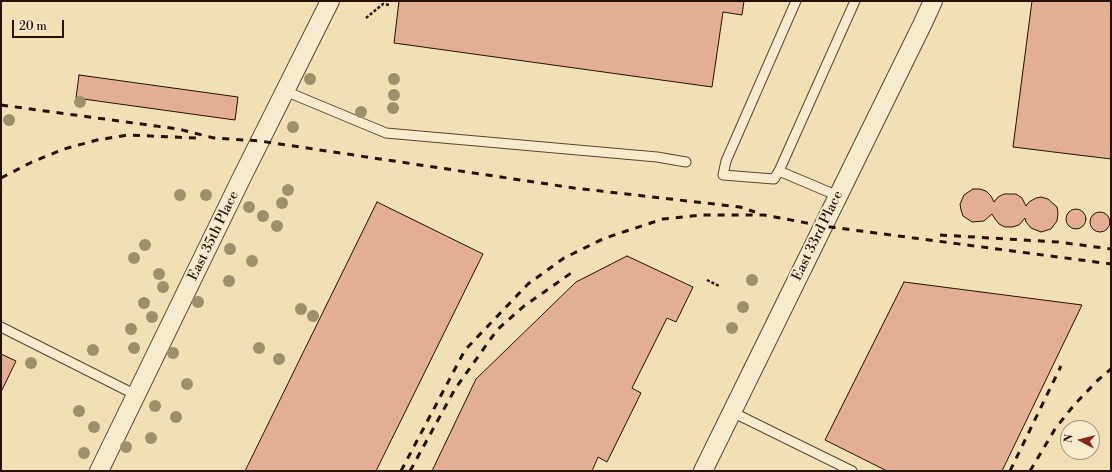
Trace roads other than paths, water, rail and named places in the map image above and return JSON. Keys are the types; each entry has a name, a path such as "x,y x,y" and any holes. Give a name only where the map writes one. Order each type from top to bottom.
{"street":[{"name":"East 35th Place","path":"100,471 330,1"},
{"name":"East 33rd Place","path":"704,471 933,1"}],"lane":[{"path":"796,1 726,161 723,175 774,179 779,171 855,1"},
{"path":"285,91 386,133 649,157 686,162"},
{"path":"779,171 838,196"},
{"path":"1,327 136,395"},
{"path":"732,412 852,471"}],"railway":[{"path":"1,105 178,129 214,138 260,141 574,188 740,207 755,212"},
{"path":"1,178 32,162 64,149 97,140 128,135 196,138"},
{"path":"401,471 465,350 528,284 564,258 605,238 663,219 702,215 764,215 823,226 1111,264"},
{"path":"940,235 1058,242 1111,249"},
{"path":"410,471 455,389 497,330 524,306 574,271"},
{"path":"1010,471 1061,366"},
{"path":"1030,471 1055,429 1074,405 1111,369"}]}
